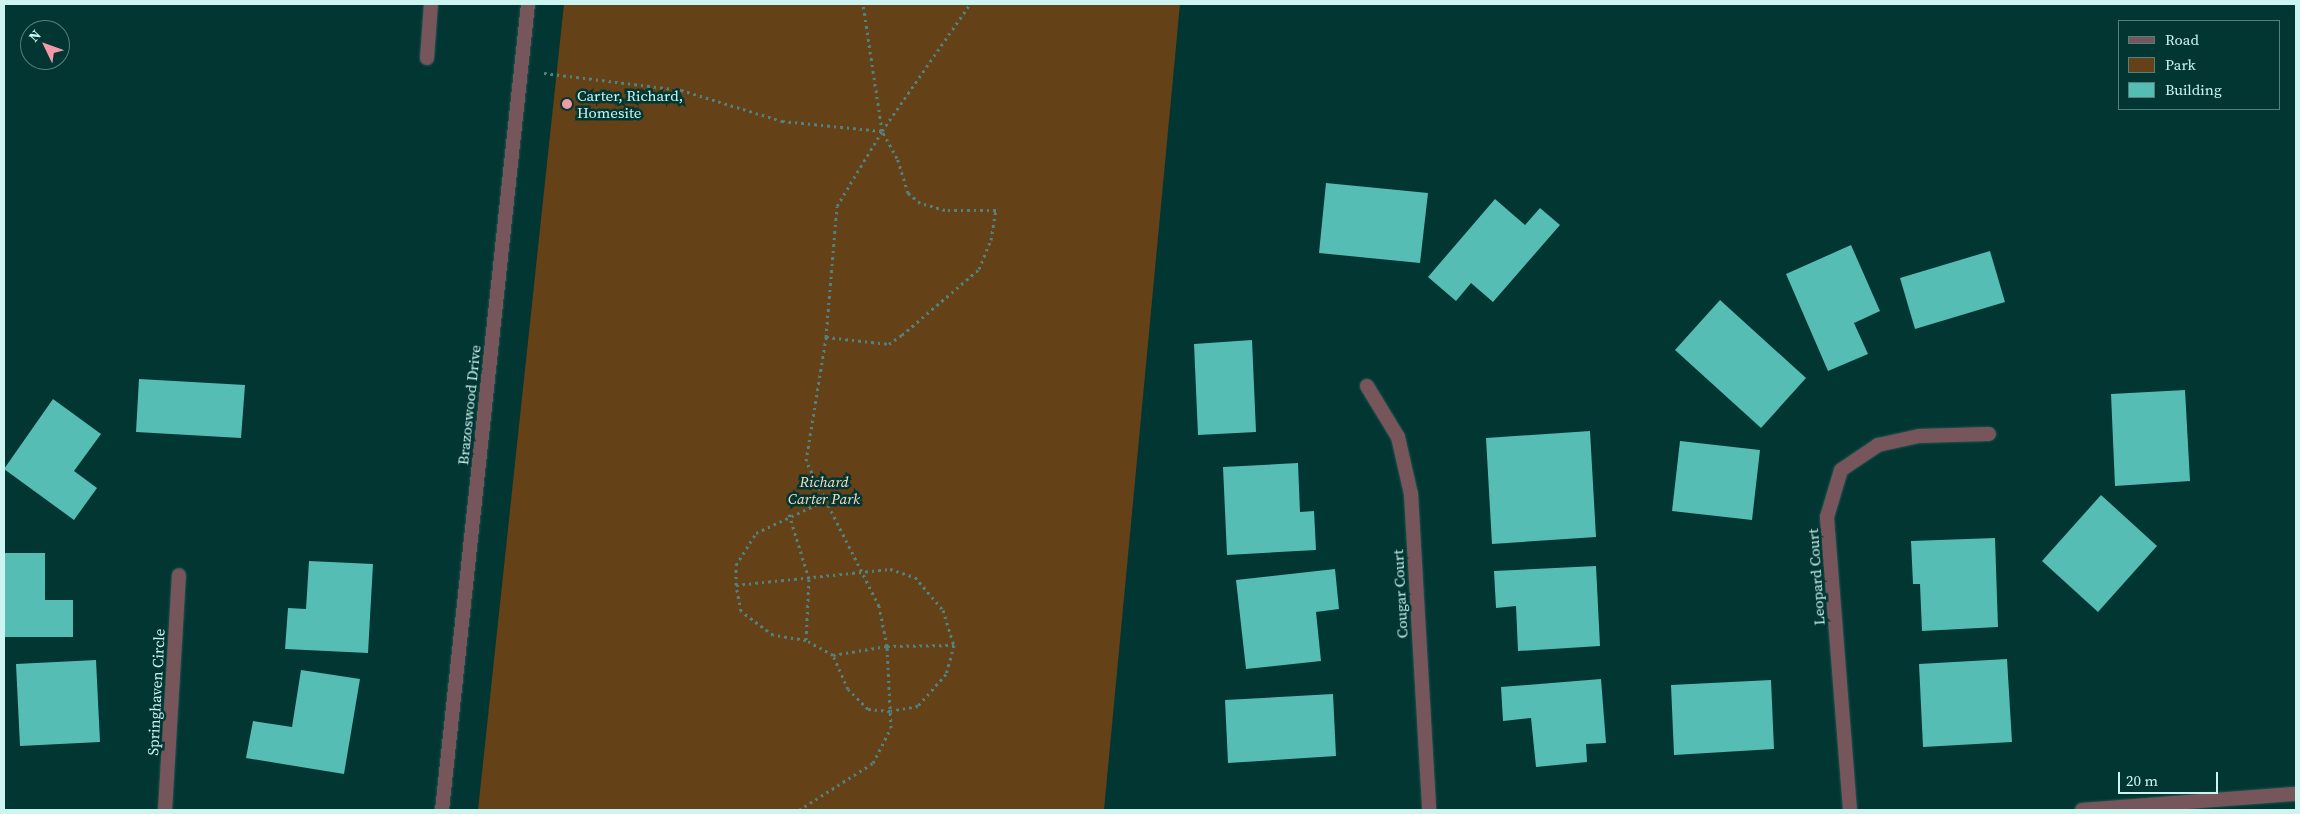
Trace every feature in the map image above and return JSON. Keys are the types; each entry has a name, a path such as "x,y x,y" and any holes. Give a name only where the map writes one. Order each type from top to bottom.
{"street":[{"path":"427,58 431,4"},
{"name":"Brazoswood Drive","path":"442,810 528,4"},
{"name":"Cougar Court","path":"1367,386 1398,437 1411,494 1429,810"},
{"name":"Leopard Court","path":"1850,810 1827,517 1842,470 1878,445 1919,436 1990,434"},
{"name":"Springhaven Circle","path":"165,810 179,575"},
{"path":"2082,810 2296,794"}],"path":[{"path":"826,337 889,344 969,279 985,258 991,240 996,210 945,210 920,203 908,193 897,158 882,131 863,4"},
{"path":"799,810 873,763 891,728 886,646 879,606 806,461 826,337 837,206 882,131 970,4"},
{"path":"522,68 568,78 681,90 782,121 882,131"},
{"path":"826,500 789,514 756,533 736,564 736,585 740,611 773,635 806,640 834,655 886,646 954,645"},
{"path":"789,514 809,579 806,640"},
{"path":"736,585 862,574 890,569 915,578 943,610 954,645 946,674 918,706 890,711 868,709 848,689 834,655"}],"green space":[{"name":"Richard Carter Park","path":"564,4 1180,4 1104,810 478,810"}],"building":[{"path":"1326,183 1428,193 1420,263 1319,253"},
{"path":"1495,199 1525,225 1540,208 1560,225 1493,302 1471,283 1456,301 1428,277"},
{"path":"1851,245 1880,311 1854,323 1868,354 1828,371 1786,274"},
{"path":"1990,251 2005,302 1915,329 1900,278"},
{"path":"1720,300 1806,378 1761,428 1675,350"},
{"path":"1252,340 1256,432 1198,435 1194,344"},
{"path":"139,379 245,385 241,438 136,432"},
{"path":"2185,390 2190,481 2115,486 2111,394"},
{"path":"53,399 101,434 74,471 97,488 74,520 4,469"},
{"path":"1590,431 1596,537 1492,544 1486,438"},
{"path":"1680,441 1760,450 1752,520 1672,511"},
{"path":"1298,463 1300,512 1314,511 1316,550 1227,555 1223,467"},
{"path":"2101,495 2157,546 2098,612 2042,561"},
{"path":"1995,538 1998,627 1922,631 1920,584 1913,584 1911,541"},
{"path":"4,553 45,553 45,600 73,600 73,637 4,637"},
{"path":"309,561 373,564 368,653 285,649 288,608 306,609"},
{"path":"1596,566 1600,646 1518,651 1516,606 1496,608 1494,571"},
{"path":"1335,569 1339,609 1316,612 1321,661 1246,669 1236,580"},
{"path":"2007,659 2012,742 1923,747 1919,664"},
{"path":"96,660 100,742 20,746 16,664"},
{"path":"301,670 360,679 344,774 246,758 253,721 292,727"},
{"path":"1601,679 1606,743 1586,744 1587,762 1536,767 1531,718 1503,721 1501,687"},
{"path":"1771,680 1774,749 1674,755 1671,685"},
{"path":"1333,694 1336,756 1228,763 1225,700"}],"place":[{"name":"Carter, Richard, Homesite","path":"567,104"}]}
